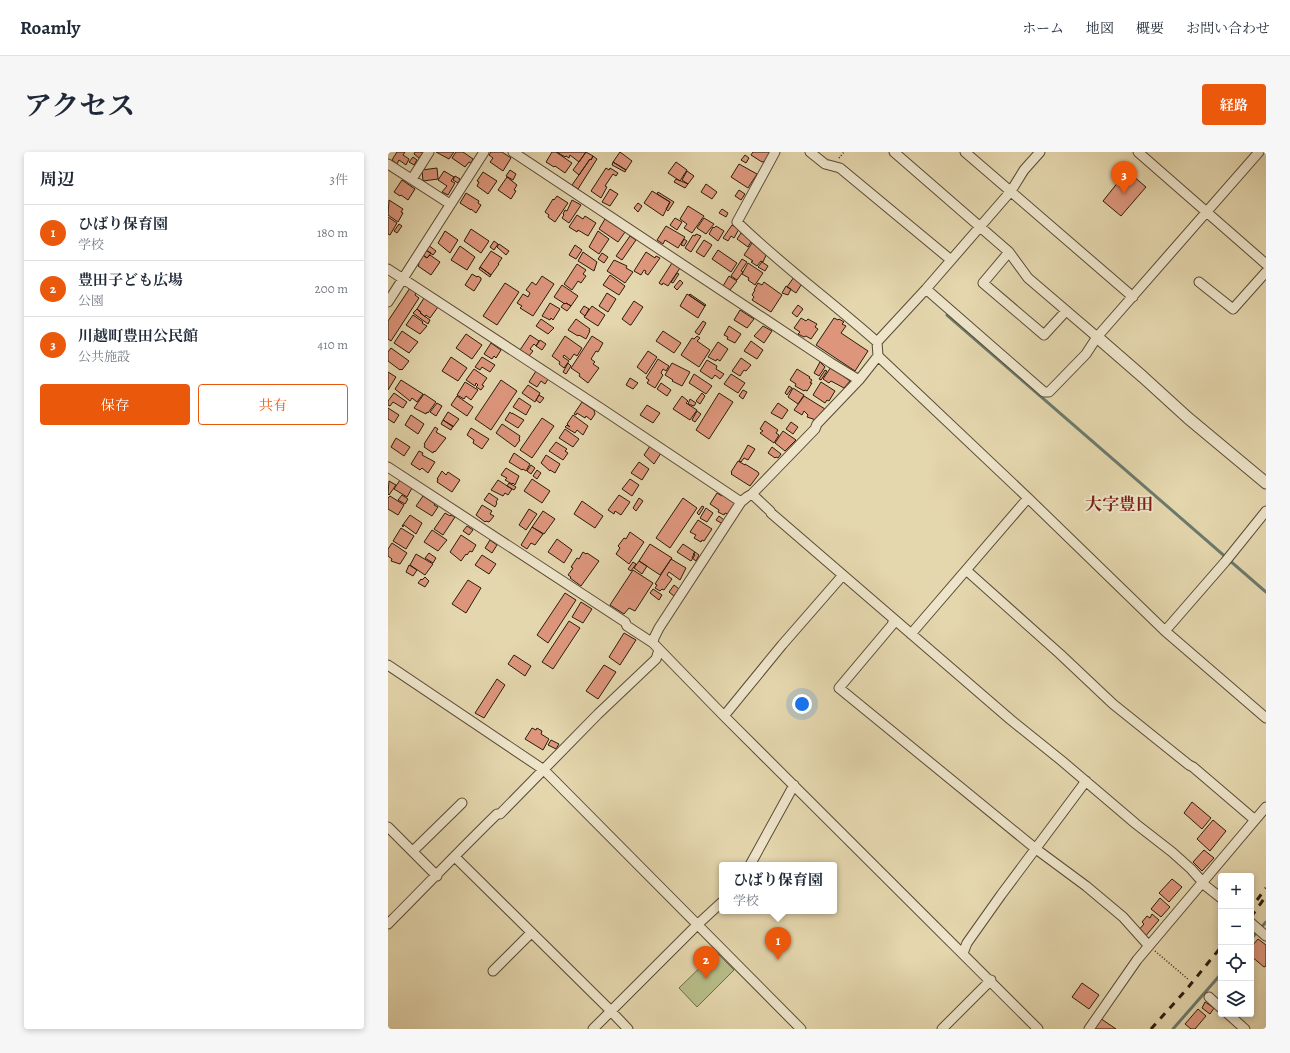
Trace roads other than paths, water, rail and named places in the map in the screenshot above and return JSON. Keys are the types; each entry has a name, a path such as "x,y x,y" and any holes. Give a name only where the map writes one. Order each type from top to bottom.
{"street":[{"path":"412,179 429,152"},
{"path":"388,302 484,152"},
{"path":"513,152 831,363 859,380"},
{"path":"388,924 497,814 500,814 544,770 598,714 656,659 656,646 654,638 658,628 742,502 752,494 816,429 818,424 859,380 878,356 877,342 737,222 775,152"},
{"path":"810,152 824,164 840,168 951,260"},
{"path":"894,152 1009,252 1028,278 1143,376 1188,418 1266,483"},
{"path":"965,152 1133,297"},
{"path":"877,342 980,227 1010,191 1024,170 1040,152"},
{"path":"1138,152 1266,264"},
{"path":"926,289 1044,392 1050,392 1086,354 1097,337 1258,152"},
{"path":"388,164 450,204"},
{"path":"1009,252 983,283 1044,335 1066,311"},
{"path":"388,269 742,502"},
{"path":"1199,282 1233,309 1266,272"},
{"path":"878,356 1028,498 1165,631 1266,718"},
{"path":"388,467 625,622 627,626 656,646 724,716 991,980 1038,1029"},
{"path":"752,494 771,513 1011,720 1172,852 1218,895"},
{"path":"912,634 1028,498"},
{"path":"1165,631 1266,511"},
{"path":"966,570 1060,654 1113,704 1188,766 1193,767 1255,820"},
{"path":"724,716 782,645 843,575"},
{"path":"894,619 892,625 839,688 1036,849 1086,886 1123,917 1149,946"},
{"path":"388,665 544,770 801,1029"},
{"path":"963,953 967,943 1086,782"},
{"path":"752,862 794,785"},
{"path":"413,851 462,803"},
{"path":"1089,1029 1137,960 1266,808"},
{"path":"388,826 437,876"},
{"path":"455,857 628,1029"},
{"path":"593,1029 719,905"},
{"path":"1254,926 1264,934"},
{"path":"493,971 531,933"},
{"path":"942,1029 991,980"},
{"path":"1209,997 1218,1005"},
{"path":"1231,1017 1245,1029"}],"waterway":[{"path":"947,315 1266,592"},
{"path":"1254,936 1266,922"},
{"path":"1173,1029 1218,977"}],"railway":[{"path":"1257,900 1266,888"},
{"path":"1254,913 1266,896"},
{"path":"1151,1029 1186,990 1218,951"}],"place":[{"name":"川越町豊田公民館","path":"1124,194"},
{"name":"ひばり保育園","path":"778,960"},
{"name":"豊田子ども広場","path":"706,979"}],"district":[{"name":"大字豊田","path":"1119,504"}]}
